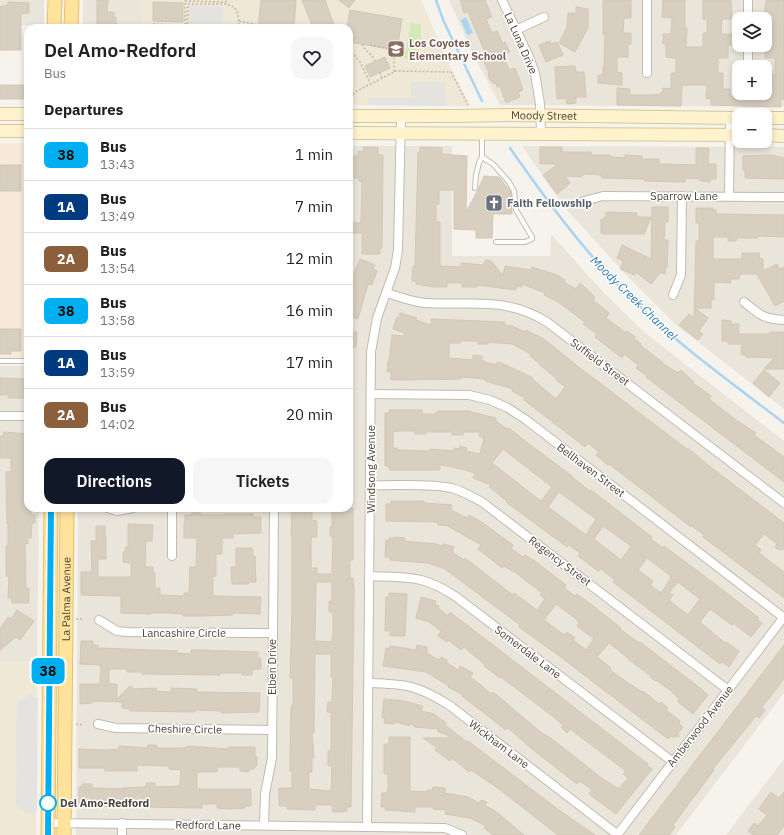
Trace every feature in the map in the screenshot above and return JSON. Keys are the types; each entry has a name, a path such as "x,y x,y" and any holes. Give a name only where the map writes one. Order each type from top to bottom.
{"main road":[{"path":"54,0 54,24"},
{"path":"71,24 72,0"},
{"name":"Moody Street","path":"353,111 401,116 732,118"},
{"path":"0,114 24,114"},
{"path":"772,118 784,118"},
{"path":"0,131 24,131"},
{"name":"Moody Street","path":"353,133 732,135"},
{"path":"772,136 784,136"},
{"name":"La Palma Avenue","path":"48,829 51,512"},
{"name":"La Palma Avenue","path":"64,829 67,512"}],"street":[{"name":"La Luna Drive","path":"502,0 535,73 541,116 541,134"},
{"path":"647,0 647,73"},
{"path":"748,0 748,12"},
{"path":"516,30 544,16"},
{"name":"Windsong Avenue","path":"367,827 371,352 373,335 395,268 398,250 401,116"},
{"path":"730,196 734,148"},
{"name":"Sparrow Lane","path":"584,201 603,196 784,197"},
{"path":"673,295 681,275 682,196"},
{"name":"Suffield Street","path":"387,293 412,301 425,303 498,304 532,313 547,322 784,503"},
{"path":"744,302 762,316 784,320"},
{"name":"Bellhaven Street","path":"371,394 469,395 490,400 508,408 784,617"},
{"path":"0,416 24,416"},
{"name":"Regency Street","path":"371,485 434,486 452,488 469,494 482,502 728,690"},
{"path":"172,512 172,556"},
{"name":"Elben Drive","path":"264,825 265,794 272,758 274,512"},
{"name":"Somerdale Lane","path":"370,576 407,577 421,580 440,587 455,596 672,762"},
{"name":"Amberwood Avenue","path":"617,835 784,617"},
{"name":"Lancashire Circle","path":"99,620 117,631 127,632 272,633"},
{"name":"Wickham Lane","path":"369,683 403,684 431,694 449,705 617,835"},
{"name":"Cheshire Circle","path":"98,724 116,728 272,730"},
{"path":"122,823 122,835"},
{"name":"Redford Lane","path":"48,829 64,829 122,823 264,825 445,828 462,835"}],"lane":[{"path":"475,188 478,163 482,157 482,134"},
{"path":"482,157 493,164 509,182 514,191 516,210 532,236 532,239 525,242 496,242"},
{"path":"0,361 24,361"}],"path":[{"path":"186,23 186,1 226,2 228,0"},
{"path":"186,23 188,4 226,4 231,6 238,13 239,21 253,24"},
{"path":"362,44 366,52 372,55 375,61"},
{"path":"370,46 394,50 394,72"},
{"path":"353,53 360,62 370,83"},
{"path":"380,72 382,78"},
{"path":"353,95 355,92 370,83 394,72 451,72 469,107"},
{"path":"75,619 84,619"},
{"path":"74,724 83,724"}],"shaded area":[{"path":"0,0 44,0 44,24 0,24"},
{"path":"83,0 142,0 142,24 83,24"},
{"name":"Los Coyotes Elementary School","path":"142,0 421,0 452,70 470,106 353,105 353,24 142,24"},
{"path":"449,0 784,0 784,107 500,105 474,56"},
{"path":"189,5 223,6 222,24 189,24"},
{"path":"411,82 444,82 447,106 369,105 369,98 411,98"},
{"path":"0,143 24,143 24,358 0,357"},
{"path":"353,146 452,146 452,256 550,256 551,234 603,292 644,332 784,441 784,693 676,835 76,835 78,512 353,512"},
{"path":"522,146 784,147 784,409 675,324 631,280 566,209"},
{"path":"0,366 24,366 24,512 39,512 37,661 0,661"},
{"path":"0,661 37,661 36,835 0,835"},
{"path":"31,694 38,698 37,806 36,813 30,814 16,806 17,702"},
{"path":"784,759 784,835 726,835"}],"green space":[{"path":"411,23 421,24 418,61 404,58"}],"water":[{"path":"466,17 473,33 467,35 461,20"}],"building":[{"path":"97,0 108,0 107,12 114,12 116,24 97,24"},
{"path":"261,0 296,0 294,24 258,24"},
{"path":"302,0 325,0 334,24 311,24"},
{"path":"339,0 355,0 349,8"},
{"path":"460,0 485,0 492,17 486,19 492,33 497,31 503,44 505,42 510,52 503,55 509,70 515,68 523,90 518,92 520,97 506,103 500,86 497,87 496,83 494,84 490,80 489,73 481,55 485,52 468,12 464,13"},
{"path":"603,0 631,0 631,18 624,18 623,33 631,33 631,44 628,44 628,57 617,57 617,72 622,73 622,85 598,83 598,75 603,75 604,67 605,34 603,34"},
{"path":"663,0 685,0 685,28 687,28 686,47 703,47 703,33 707,33 707,19 703,19 703,0 731,0 732,19 722,19 721,34 732,34 732,45 728,45 728,58 718,58 718,73 723,73 723,89 730,89 730,96 732,96 732,100 772,100 772,74 775,74 775,58 765,58 765,52 772,52 772,12 765,12 766,0 784,0 784,99 781,99 781,107 711,105 711,99 706,98 707,85 682,85 681,106 617,105 617,88 630,89 630,95 661,94 661,92 663,92 663,88 671,89 671,73 676,73 676,58 666,57 666,44 663,44 663,34 671,34 672,18 662,17"},
{"path":"8,2 29,3 29,13 21,14 21,50 0,50 0,7 8,5"},
{"path":"153,2 183,3 183,22 153,21"},
{"path":"576,7 588,9 588,28 575,52 559,43 567,27 568,13 576,13"},
{"path":"350,10 402,19 397,50 353,43 353,24 348,24"},
{"path":"550,41 551,44 557,42 563,55 546,62 539,45"},
{"path":"385,57 390,68 370,77 365,66"},
{"path":"575,66 576,72 584,72 586,97 576,97 576,103 567,104 566,98 557,99 555,67"},
{"path":"0,85 24,85 24,99 0,99"},
{"path":"363,147 378,147 378,155 383,155 382,248 380,248 380,254 362,254 362,233 353,233 353,223 361,223 362,182 359,181 359,178 353,178 353,156 358,156 358,151 363,152"},
{"path":"420,147 442,148 442,154 467,156 466,212 484,176 499,177 511,192 512,214 493,214 492,238 476,238 476,230 454,229 454,190 439,190 439,204 436,204 436,222 440,222 440,266 461,267 461,263 483,265 486,260 490,260 503,275 505,266 531,270 532,267 557,275 565,280 564,282 576,289 580,283 595,297 593,300 609,313 606,318 626,333 627,331 635,337 634,338 641,344 640,345 667,366 678,373 681,370 694,382 693,383 711,396 709,399 756,433 754,435 784,457 784,482 646,377 647,376 636,368 638,365 624,354 622,358 595,337 597,334 583,324 585,322 558,302 544,295 545,293 522,284 522,287 517,286 516,290 477,285 477,287 462,287 462,283 447,283 447,287 434,287 416,284 416,281 412,281 413,266 415,266 418,152 420,152"},
{"path":"540,147 562,147 562,152 591,152 591,155 610,155 610,157 625,158 625,155 642,156 642,159 659,159 659,164 696,165 696,148 709,148 708,164 716,164 716,179 710,179 710,182 700,181 700,179 685,178 685,182 644,181 644,179 602,178 602,176 600,176 601,175 584,174 581,177 565,176 570,183 557,194 543,175 558,164 540,164"},
{"path":"771,155 784,158 784,179 745,178 745,170 743,170 743,156"},
{"path":"0,165 21,165 21,191 0,191"},
{"path":"652,207 668,207 668,222 665,222 664,240 668,240 667,268 665,268 665,274 660,273 651,284 636,272 635,275 620,269 623,261 617,258 622,245 651,259"},
{"path":"696,208 713,208 713,210 716,210 716,214 784,215 784,237 758,236 758,238 737,238 736,241 728,241 728,237 713,237 713,259 742,259 742,253 759,253 760,259 763,259 763,271 777,264 780,269 784,267 784,301 775,306 757,274 740,274 739,279 731,279 731,283 714,282 714,300 711,300 711,308 695,308 708,318 699,331 703,334 698,340 679,325 689,314 694,318 696,241 699,241 699,223 696,223"},
{"path":"606,212 637,213 637,217 651,217 644,234 603,234 601,233 601,219 604,220 604,217 606,217"},
{"path":"360,259 375,265 373,269 377,271 372,285 368,284 358,319 353,317 353,276"},
{"path":"400,313 417,318 416,320 431,325 431,319 505,322 504,325 512,326 525,332 526,330 544,339 784,523 784,549 779,550 775,547 777,544 764,534 755,545 761,550 759,553 784,572 784,598 703,537 704,535 692,526 691,527 609,464 608,465 596,455 599,452 588,443 585,447 524,400 525,398 512,391 513,389 485,381 485,379 461,377 461,379 391,380 391,372 387,372 392,335 404,336 405,333 393,329 397,317 399,318","holes":["478,341 478,344 488,344 488,342 512,344 531,354 530,356 565,387 556,399 532,379 533,378 506,365 497,362 497,365 485,362 482,360 482,356 473,355 473,360 449,358 449,343"]},
{"path":"722,320 731,321 731,324 739,324 739,334 770,334 770,332 784,332 784,369 764,369 774,358 746,357 746,355 741,354 742,344 728,344 728,341 722,341"},
{"path":"0,329 21,329 21,351 11,351 11,354 0,354"},
{"path":"353,332 357,332 356,347 353,347"},
{"path":"764,370 780,383 769,397 753,383"},
{"path":"0,378 24,379 24,398 8,398 8,395 0,395"},
{"path":"389,410 422,410 422,414 437,414 437,411 471,411 496,418 496,421 507,429 509,428 590,491 591,490 652,537 651,539 663,548 664,546 719,587 759,618 757,620 762,623 751,637 733,623 732,625 710,609 700,622 725,643 726,642 739,651 729,667 722,662 720,664 613,582 615,580 601,569 598,571 578,556 580,553 569,545 567,547 506,502 507,501 489,487 491,485 473,478 475,473 440,465 440,470 389,470 389,466 385,466 385,413 389,413","holes":["415,431 415,434 426,434 426,432 452,432 452,435 463,435 463,432 480,432 479,436 484,438 480,454 466,451 467,448 460,446 459,449 454,448 454,451 430,449 430,451 397,450 398,448 393,448 393,432","503,449 552,487 541,501 492,463","559,492 596,519 586,535 548,507","603,526 631,546 621,560 594,539","647,558 671,576 661,593 650,585 653,581 638,570","678,582 700,599 688,615 669,600 673,595 669,593"]},
{"path":"4,432 24,434 24,512 31,512 31,515 35,515 35,523 32,523 31,538 28,538 28,544 25,543 26,588 29,588 29,603 12,603 12,598 8,598 9,576 6,576 8,524 6,472 11,472 11,458 0,458 0,436 3,436"},
{"path":"391,501 424,501 424,503 452,505 451,510 467,518 469,515 480,521 513,545 511,548 523,557 525,555 536,562 566,585 564,588 575,596 577,594 588,602 621,628 620,629 639,643 640,642 704,691 708,695 693,714 677,701 679,699 671,691 650,677 651,676 609,643 597,657 611,668 610,670 642,692 643,691 659,704 661,702 668,708 666,710 680,721 679,724 683,727 678,733 679,737 675,736 674,738 671,736 668,739 519,627 520,625 445,569 428,563 390,560 390,557 385,557 386,540 389,541 389,538 405,538 404,541 436,544 441,546 444,544 454,547 452,552 464,560 465,558 513,595 514,593 537,610 545,599 540,595 542,593 516,573 504,566 502,568 478,549 481,545 448,526 438,525 438,522 386,521 386,504 391,504","holes":["556,604 579,623 577,626 594,639 586,650 573,640 575,638 567,632 564,635 544,620"]},
{"path":"292,512 312,512 312,520 317,521 317,537 311,537 311,568 317,568 317,574 332,574 333,536 330,536 330,527 332,527 332,512 353,512 353,560 350,560 350,578 353,578 354,592 351,807 347,807 347,811 343,812 333,812 332,805 315,805 315,810 287,809 287,806 279,806 279,788 292,788 292,771 290,771 293,678 290,678","holes":["316,582 332,582 332,601 329,601 329,612 333,612 332,642 315,641","315,654 331,654 331,677 333,677 332,702 328,702 327,712 331,712 331,751 328,751 328,766 332,766 331,791 309,789 309,772 312,772 312,758 314,758 312,733 314,733"]},
{"path":"192,513 201,513 201,515 253,514 253,517 261,517 261,533 233,534 233,538 222,538 222,554 216,554 216,576 213,576 213,596 261,597 260,614 233,613 233,615 183,616 183,614 167,613 121,613 121,596 81,595 81,572 92,572 91,541 96,541 96,526 105,526 106,536 106,559 98,559 98,577 131,577 131,563 123,562 123,552 125,552 126,547 128,547 128,524 153,525 152,541 146,541 145,567 153,567 153,573 155,573 155,588 160,588 160,595 184,596 184,593 189,593 190,567 196,567 197,538 184,538 184,521 185,515 192,515"},
{"path":"236,548 252,548 253,556 255,556 256,582 249,582 248,584 232,584 231,567 236,567"},
{"path":"389,593 407,594 405,636 390,636 390,631 385,631 386,597 389,597"},
{"path":"421,597 436,601 435,605 439,606 438,608 448,616 450,612 648,764 647,766 652,769 616,814 589,794 592,790 580,781 577,784 508,728 506,730 462,696 463,695 448,687 449,686 426,672 383,666 386,648 389,649 390,646 416,650 417,645 427,647 427,653 439,660 441,657 447,660 446,662 458,670 460,666 473,673 470,677 491,694 493,692 543,734 552,739 603,779 619,789 628,778 623,774 626,771 570,729 567,733 561,727 563,725 555,718 484,666 485,665 464,647 461,650 448,640 447,642 438,636 441,631 429,622 416,618"},
{"path":"17,610 34,621 20,640 16,637 0,650 0,629 8,617 11,619"},
{"path":"81,641 93,641 93,645 98,645 98,648 177,651 177,653 191,654 191,650 258,652 258,658 261,658 261,669 252,669 252,675 242,675 242,673 220,673 220,675 142,674 142,672 127,672 127,669 109,669 109,684 117,684 117,699 130,686 134,689 156,688 156,691 171,692 171,688 197,689 197,692 260,693 259,712 221,713 222,711 195,710 195,712 130,711 130,709 122,708 122,702 92,701 92,703 80,704 80,684 100,684 101,668 100,665 80,664"},
{"path":"784,645 784,679 762,707 765,710 759,718 756,716 713,769 714,770 673,825 675,827 669,835 639,835"},
{"path":"384,699 404,701 423,706 421,711 434,714 446,723 445,725 467,742 468,741 559,810 595,835 558,835 499,789 471,770 469,772 452,758 450,761 435,750 437,748 423,738 448,738 448,735 438,732 438,729 415,727 410,723 410,726 395,722 394,724 384,723 385,718 382,718"},
{"path":"389,737 410,737 410,791 427,792 427,790 432,790 433,787 445,788 445,793 468,797 479,803 481,800 487,802 485,806 494,810 524,835 493,835 484,828 486,826 470,818 445,814 446,810 433,809 433,807 415,807 415,812 385,810 385,807 381,807 382,793 387,793 388,789 388,774 384,774 384,744 389,744"},
{"path":"148,745 157,745 157,748 182,748 188,746 228,749 228,747 255,747 257,766 255,766 254,769 249,769 249,772 240,771 240,767 217,767 217,772 197,772 197,789 251,789 251,806 229,809 217,808 217,804 202,804 202,808 79,806 79,787 82,787 82,784 92,784 92,788 123,789 146,787 146,783 155,783 155,787 180,786 181,770 169,769 169,766 137,765 137,771 105,771 105,768 79,768 79,749 106,750 119,749 119,746 148,748"},
{"path":"771,792 779,798 784,792 784,826 777,835 753,835 748,831 754,823 758,826 767,815 759,809"}],"waterway":[{"name":"Moody Creek Channel","path":"436,0 444,22 482,101"},
{"name":"Moody Creek Channel","path":"510,148 582,245 632,299 687,348 784,423"}],"bus line":[{"name":"38","path":"48,835 48,676 51,512"}],"place":[{"name":"Los Coyotes Elementary School","path":"396,49"},
{"name":"Faith Fellowship","path":"494,203"},
{"name":"Del Amo-Redford","path":"48,803"}]}
